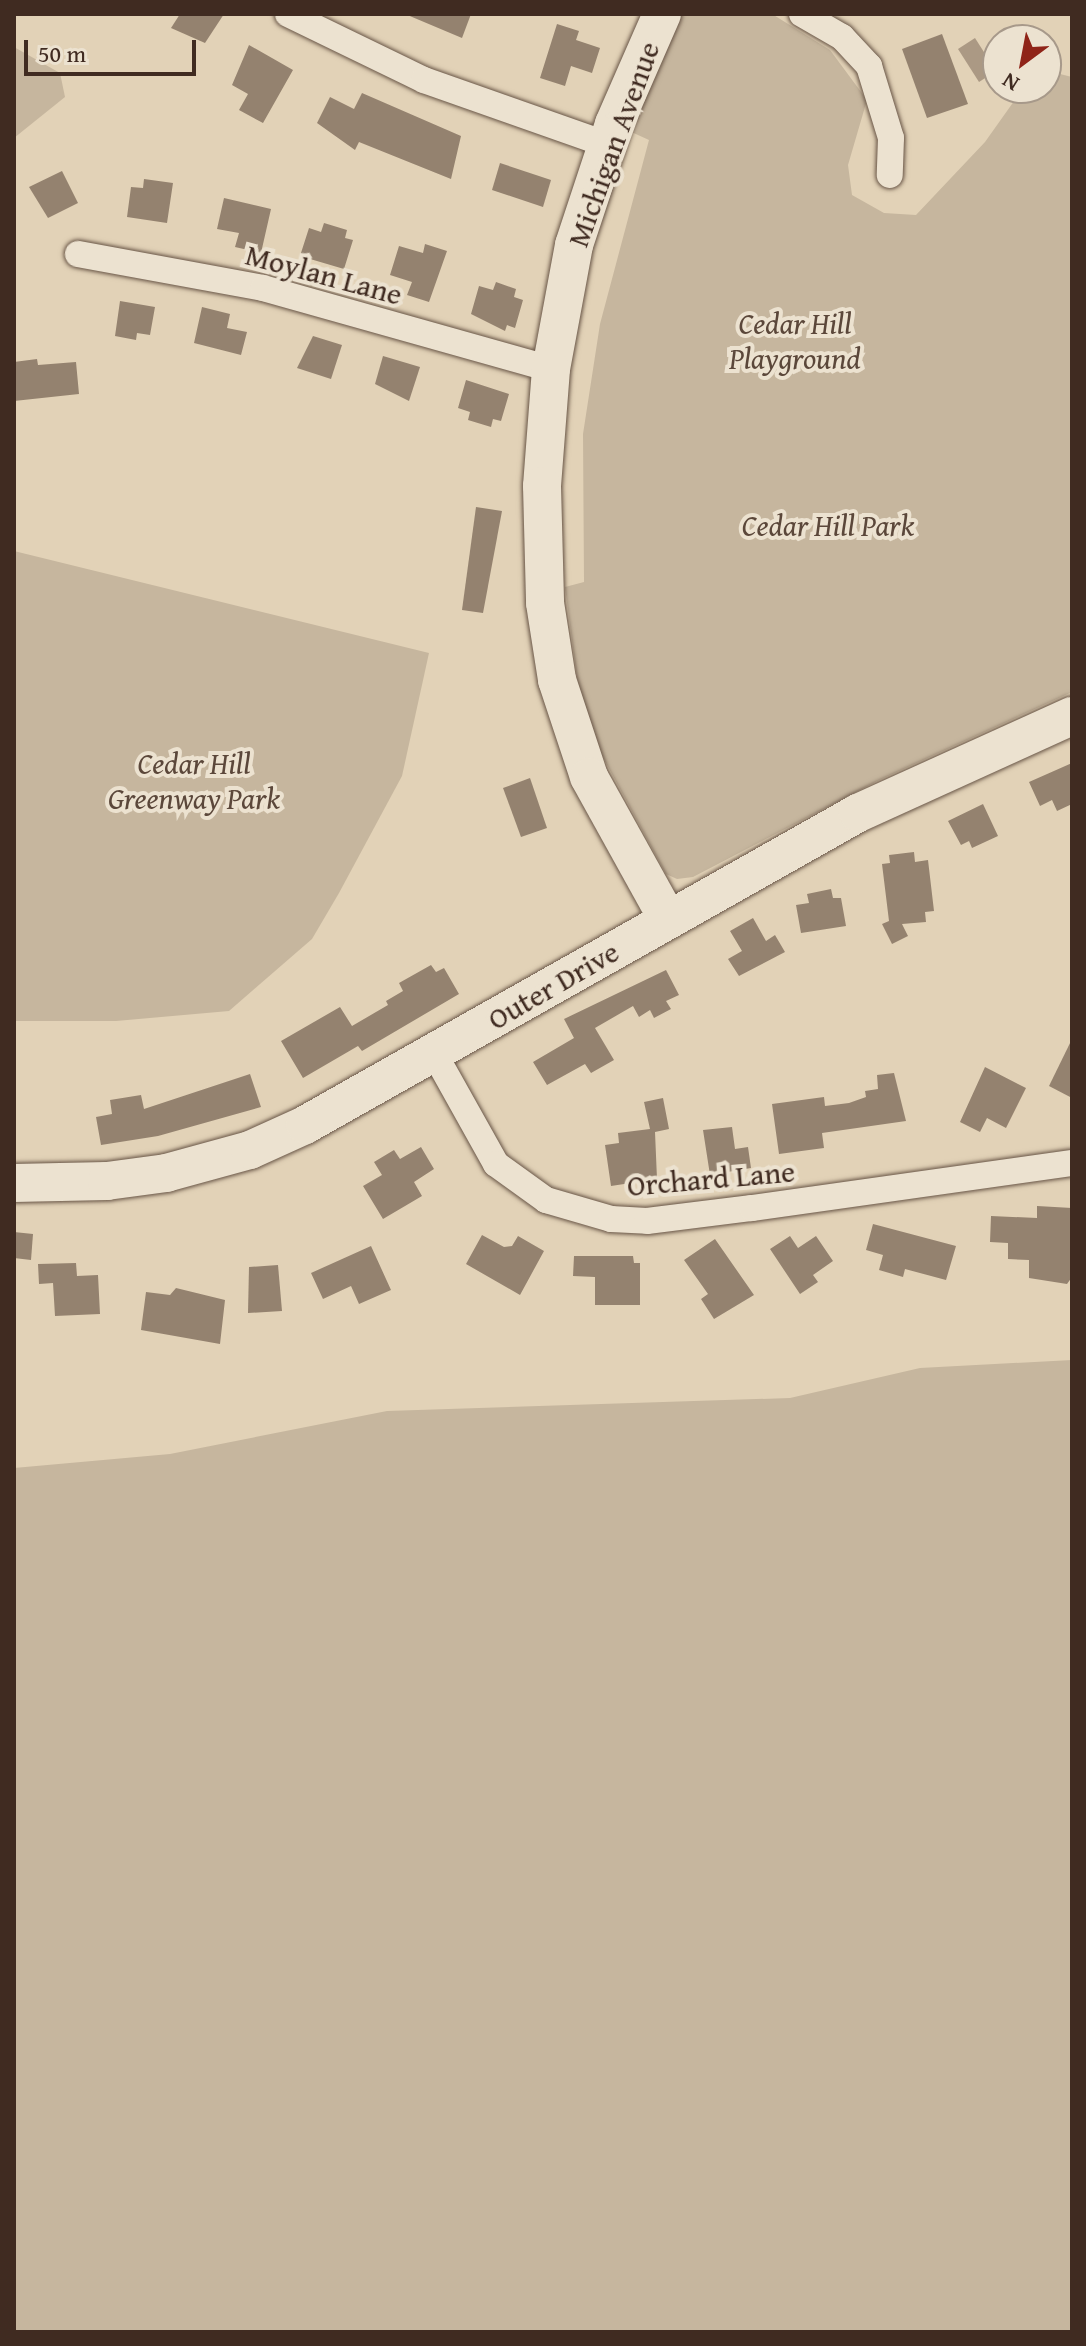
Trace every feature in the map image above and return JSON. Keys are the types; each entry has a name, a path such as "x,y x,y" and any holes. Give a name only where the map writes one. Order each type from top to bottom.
{"street":[{"path":"288,14 424,80 606,144"},
{"name":"Michigan Avenue","path":"662,14 606,144 574,245 551,369 543,516 545,603 557,680 589,777 667,918"},
{"path":"802,14 842,37 869,66 891,138 890,175"},
{"name":"Moylan Lane","path":"78,254 263,288 551,369"},
{"name":"Outer Drive","path":"14,1183 137,1177 250,1150 317,1119 667,918 858,813 1072,716"},
{"name":"Orchard Lane","path":"434,1053 496,1164 546,1200 611,1219 647,1221 827,1199 1072,1163"}],"green space":[{"name":"Cedar Hill Park","path":"679,14 772,14 830,50 867,100 848,165 852,195 884,213 916,215 985,142 1012,104 1062,104 1062,74 1072,77 1072,692 877,781 693,877 677,879 666,874 598,748 578,685 565,587 584,582 583,434 600,324 649,140 627,130"},
{"path":"14,47 60,73 65,97 14,138"},
{"name":"Cedar Hill Greenway Park","path":"14,551 429,653 402,776 339,893 312,939 229,1011 116,1021 14,1021"},
{"path":"1072,1360 1072,2332 14,2332 14,1468 170,1454 387,1411 790,1398 920,1368"}],"shaded area":[{"path":"975,38 982,49 982,80 979,82 958,49"}],"building":[{"path":"180,14 224,14 205,43 171,28"},
{"path":"405,14 471,14 462,38"},
{"path":"557,24 579,31 576,40 600,48 592,73 571,66 565,86 540,78"},
{"path":"942,34 968,104 927,118 902,49"},
{"path":"249,45 293,70 263,123 239,110 248,94 232,85"},
{"path":"362,93 461,136 451,179 359,142 355,150 317,123 330,97 354,109"},
{"path":"500,163 551,180 543,207 492,190"},
{"path":"62,171 78,203 48,218 29,187"},
{"path":"144,179 173,183 167,223 127,217 131,187 143,188"},
{"path":"224,198 271,209 261,253 235,247 239,233 217,229"},
{"path":"324,223 347,230 345,238 353,240 344,269 300,256 309,228 321,232"},
{"path":"425,244 447,251 429,302 407,295 412,282 390,275 399,246 423,253"},
{"path":"496,282 516,289 514,297 523,300 515,328 507,325 505,331 471,314 479,286 493,290"},
{"path":"120,301 155,307 150,335 137,333 136,340 115,336"},
{"path":"202,307 230,314 227,328 247,332 241,355 194,343"},
{"path":"313,336 342,345 331,379 297,368"},
{"path":"383,356 420,367 409,401 375,384"},
{"path":"37,359 38,365 76,362 79,394 14,401 14,362"},
{"path":"466,380 509,394 501,421 493,419 491,427 468,420 470,412 458,408"},
{"path":"476,507 502,511 483,613 462,610"},
{"path":"1072,763 1072,804 1057,811 1052,800 1040,806 1029,782"},
{"path":"530,778 547,828 521,837 503,788"},
{"path":"983,804 998,836 972,848 969,841 961,845 948,821"},
{"path":"914,852 915,862 928,860 934,911 925,912 926,922 902,924 908,936 892,944 882,924 889,921 882,864 890,863 889,855"},
{"path":"831,889 833,898 841,898 846,926 801,933 796,905 809,903 807,894"},
{"path":"753,918 766,941 775,935 785,952 739,976 728,959 742,951 730,931"},
{"path":"431,965 436,972 444,968 459,994 362,1051 358,1046 303,1078 281,1041 340,1007 352,1026 388,1005 386,1001 403,991 399,983"},
{"path":"666,970 679,995 666,1001 671,1009 654,1018 650,1010 639,1017 633,1006 595,1028 614,1060 591,1073 585,1064 547,1085 533,1062 574,1038 564,1019"},
{"path":"1072,1039 1072,1098 1049,1086"},
{"path":"985,1067 1026,1088 1006,1128 987,1118 980,1132 960,1122"},
{"path":"894,1073 906,1121 822,1133 824,1148 779,1154 772,1104 824,1097 825,1106 849,1103 866,1097 865,1091 878,1089 877,1075"},
{"path":"250,1074 261,1107 158,1136 101,1145 96,1117 112,1114 110,1100 141,1095 144,1109"},
{"path":"663,1098 669,1129 655,1132 657,1179 611,1186 605,1145 619,1143 618,1133 650,1129 644,1102"},
{"path":"732,1127 735,1149 748,1147 751,1168 710,1175 703,1130"},
{"path":"421,1147 434,1169 414,1182 422,1196 383,1219 363,1186 382,1175 374,1162 394,1150 400,1159"},
{"path":"1037,1206 1072,1208 1072,1277 1067,1284 1029,1278 1029,1260 1008,1259 1008,1243 990,1242 991,1216 1037,1218"},
{"path":"873,1224 956,1246 946,1280 905,1269 903,1277 879,1270 883,1255 866,1250"},
{"path":"14,1232 33,1234 31,1260 14,1258"},
{"path":"482,1235 504,1247 512,1246 518,1236 544,1251 520,1295 466,1264"},
{"path":"790,1236 798,1248 816,1236 833,1261 813,1275 818,1282 800,1294 770,1249"},
{"path":"715,1239 754,1295 714,1319 701,1299 708,1294 684,1260"},
{"path":"371,1246 391,1290 359,1304 351,1286 323,1299 311,1273"},
{"path":"574,1256 633,1256 634,1263 640,1263 640,1305 595,1305 595,1277 573,1276"},
{"path":"76,1263 77,1276 98,1275 100,1314 55,1316 53,1283 39,1284 38,1264"},
{"path":"278,1265 282,1311 248,1313 249,1267"},
{"path":"176,1288 225,1300 220,1344 141,1330 146,1292 170,1295"}],"park label":[{"name":"Cedar Hill Playground","path":"795,340"}]}
